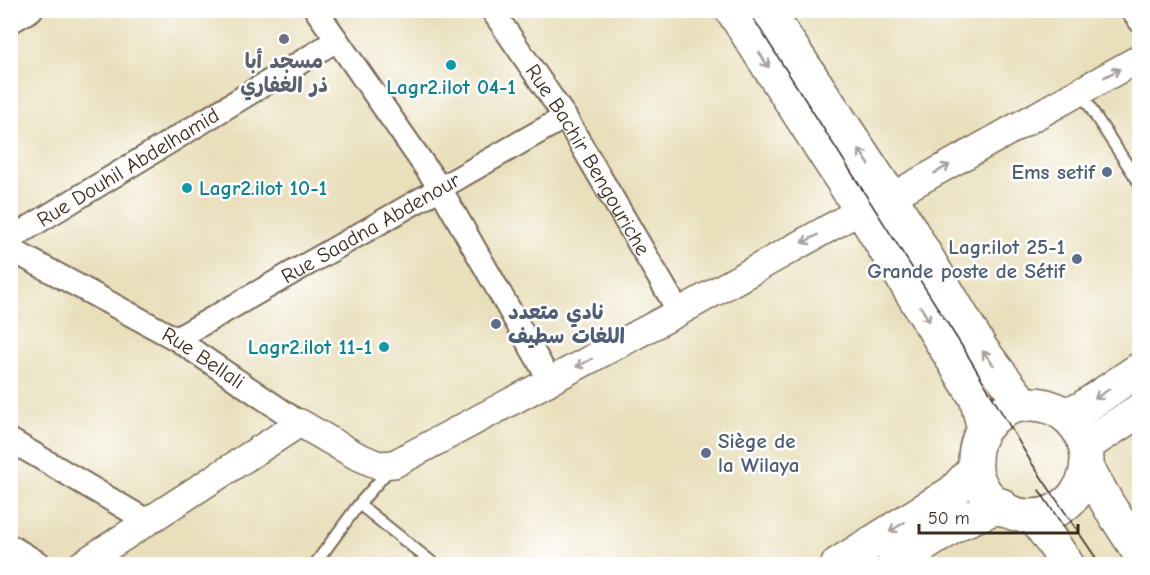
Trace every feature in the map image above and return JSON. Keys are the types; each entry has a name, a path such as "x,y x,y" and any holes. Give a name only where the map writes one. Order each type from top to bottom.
{"main road":[{"path":"732,10 861,210 976,398 984,429"},
{"path":"767,10 891,197 982,350 1024,405"},
{"path":"1063,414 1081,409 1140,369"},
{"path":"1140,410 1086,457 1081,486 1070,502 1054,512 1033,516 1016,513 1001,505 991,499 983,489 976,467 976,447 984,429 1002,412 1013,407 1035,404 1063,414 1077,428 1082,437 1086,457 1109,506 1140,554"},
{"path":"838,564 953,492 976,467"},
{"path":"894,564 959,523 1001,505"},
{"path":"1033,516 1066,564"}],"street":[{"path":"316,10 440,188 550,381"},
{"name":"Rue Bachir Bengouriche","path":"492,10 565,117 679,312"},
{"path":"1132,10 1140,21"},
{"name":"Rue Douhil Abdelhamid","path":"10,239 337,40"},
{"path":"891,197 1140,58"},
{"name":"Rue Saadna Abdenour","path":"176,339 565,117"},
{"path":"394,464 679,312 861,210"},
{"name":"Rue Bellali","path":"10,249 176,339 300,423 355,455 378,465 394,464"},
{"path":"82,564 300,423"},
{"path":"10,440 149,522"},
{"path":"10,546 40,564"}],"lane":[{"path":"1081,91 1140,184"},
{"path":"315,564 359,504 394,464"},
{"path":"359,504 434,564"}],"tram line":[{"path":"748,10 967,354 1031,462 1100,564"},
{"path":"1039,490 1067,532"}],"place":[{"name":"مسجد أبا ذر الغفاري","path":"284,39"},
{"name":"Lagr2.ilot 04-1","path":"451,65"},
{"name":"Ems setif","path":"1107,172"},
{"name":"Lagr2.ilot 10-1","path":"187,188"},
{"name":"Lagr.ilot 25-1 Grande poste de Sétif","path":"1077,259"},
{"name":"نادي متعدد اللغات سطيف","path":"496,324"},
{"name":"Lagr2.ilot 11-1","path":"384,347"},
{"name":"Siège de la Wilaya","path":"706,453"}]}
